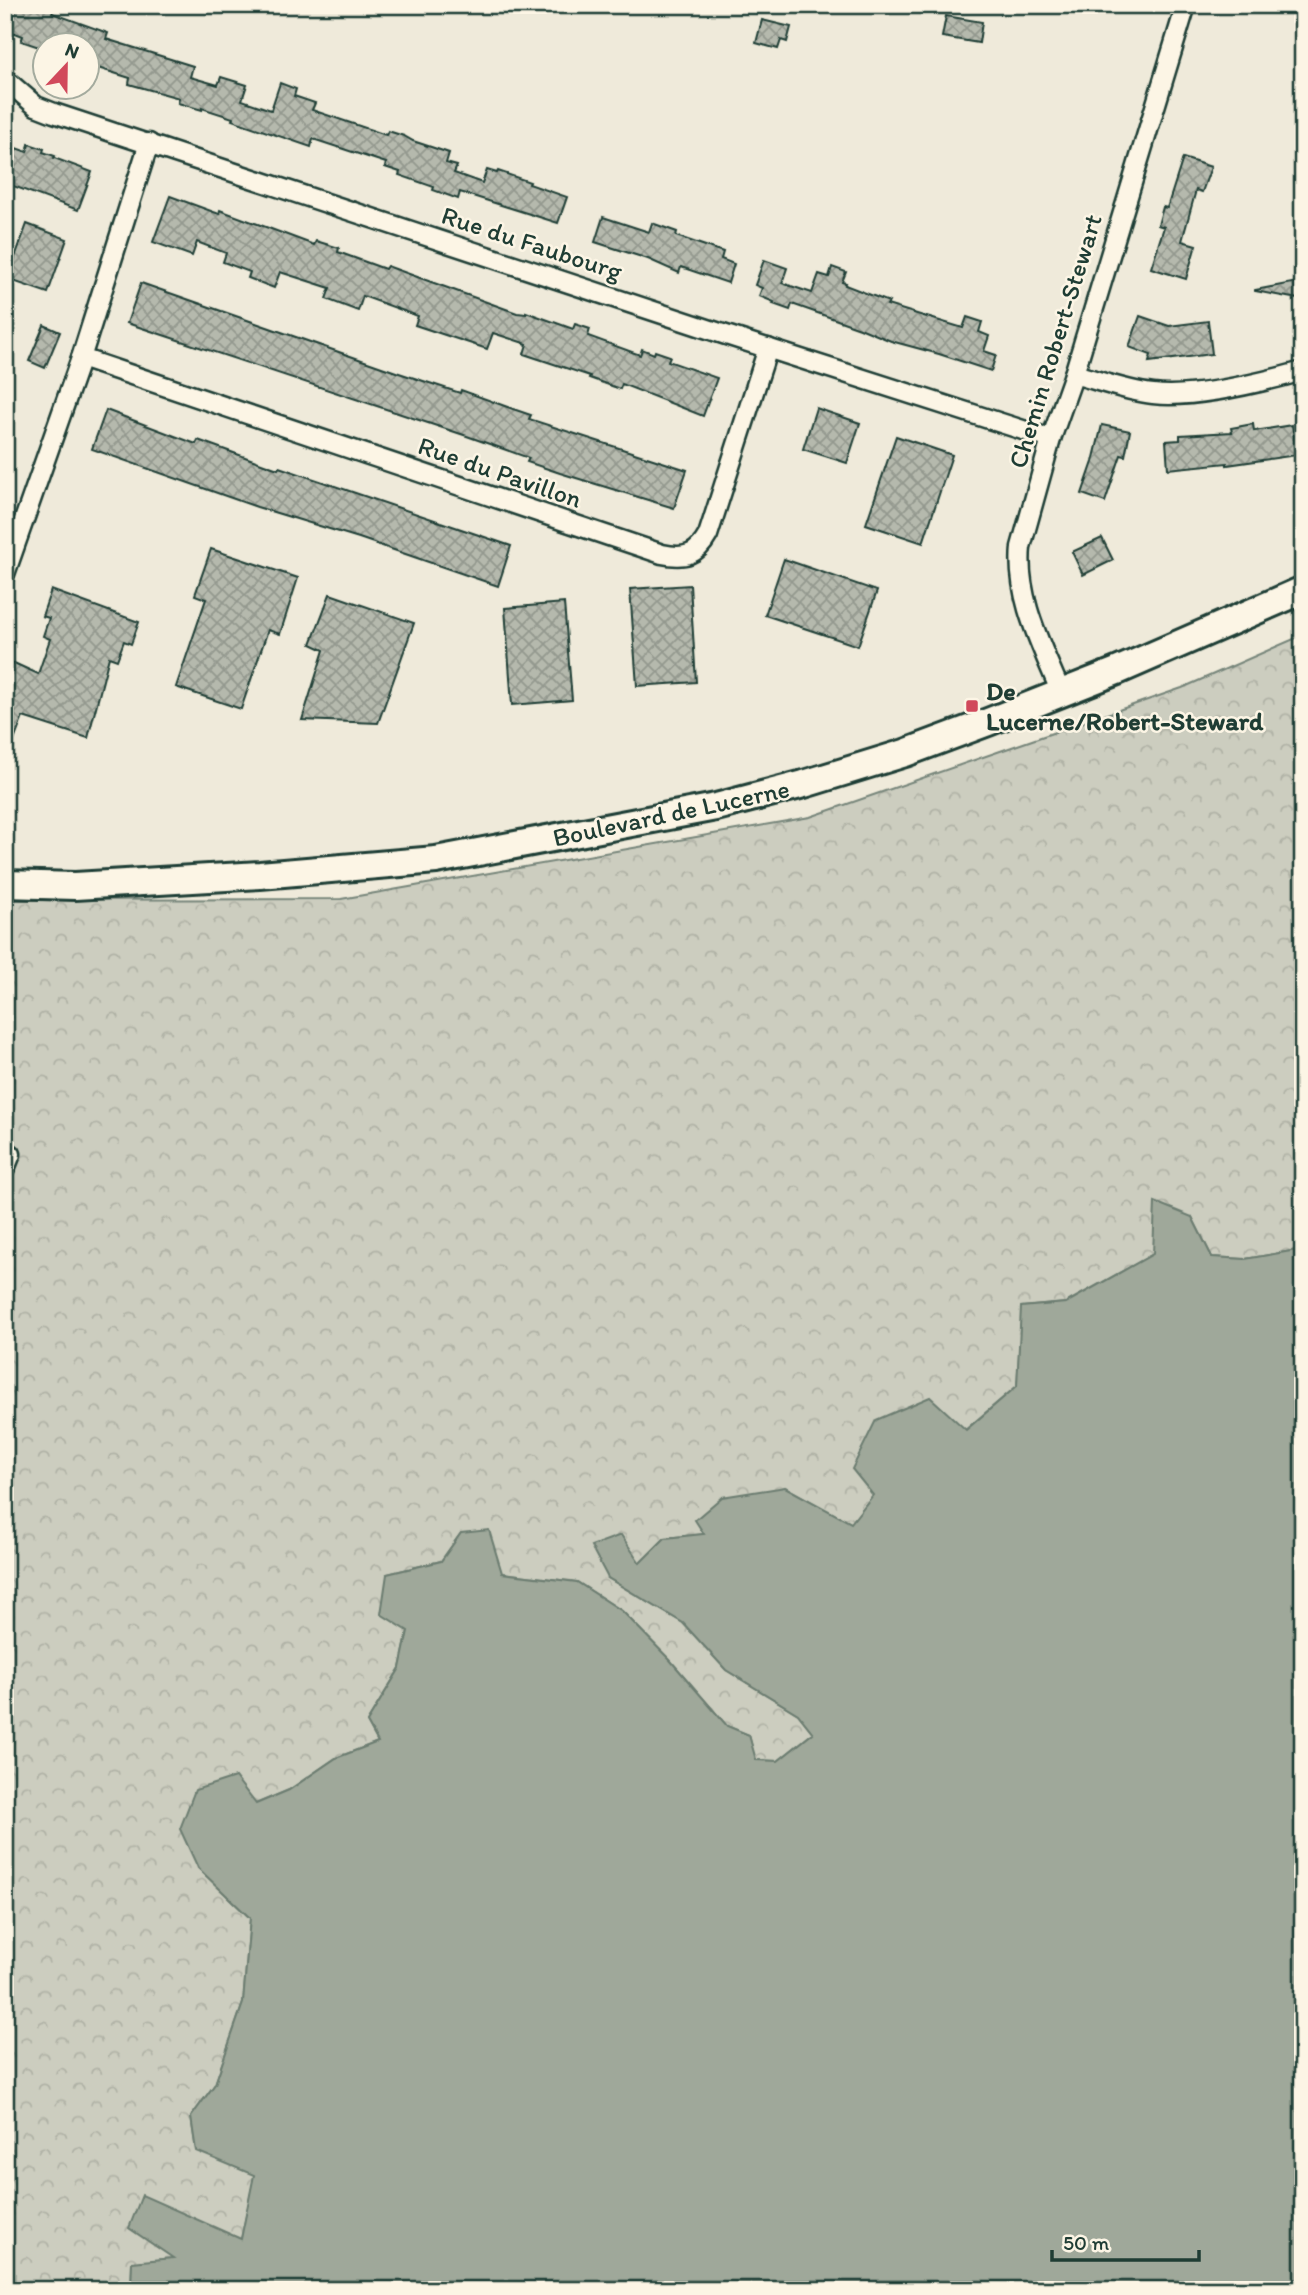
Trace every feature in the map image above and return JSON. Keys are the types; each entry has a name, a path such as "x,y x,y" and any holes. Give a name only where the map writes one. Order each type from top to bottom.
{"main road":[{"name":"Boulevard de Lucerne","path":"5,884 75,886 436,860 716,807 804,784 905,752 1032,706 1303,590"}],"street":[{"name":"Chemin Robert-Stewart","path":"1061,693 1026,604 1019,565 1024,532 1186,5"},
{"name":"Rue du Faubourg","path":"5,79 36,106 1051,439"},
{"path":"5,575 81,358 149,143"},
{"name":"Rue du Pavillon","path":"81,358 676,557 688,556 697,551 708,535 768,348"},
{"path":"1074,374 1135,391 1171,395 1274,379 1303,371"}],"green space":[{"path":"1303,635 1303,1249 1245,1259 1212,1257 1192,1217 1153,1254 1065,1303 1022,1307 1017,1386 965,1430 873,1495 851,1524 785,1487 704,1534 665,1538 640,1563 608,1578 683,1623 726,1670 798,1714 813,1733 778,1761 755,1760 749,1735 727,1726 670,1660 622,1611 577,1582 502,1573 461,1533 441,1561 387,1574 408,1631 400,1668 367,1722 378,1742 336,1758 289,1790 255,1804 198,1868 250,1918 243,2003 215,2084 191,2117 196,2150 255,2174 241,2239 174,2258 132,2263 131,2290 5,2290 5,1182 14,1148 5,1145 5,900 341,899 810,817 1182,688"}],"shaded area":[{"path":"1155,1202 1192,1217 1212,1257 1245,1259 1303,1249 1303,2290 131,2290 132,2262 173,2258 129,2228 142,2195 241,2239 254,2175 196,2151 191,2117 215,2084 243,2003 250,1918 198,1868 180,1829 195,1790 235,1777 256,1804 289,1790 336,1758 378,1742 367,1722 400,1668 408,1631 381,1614 387,1574 441,1561 461,1533 489,1530 502,1573 577,1582 622,1611 670,1660 727,1726 749,1735 756,1760 778,1761 813,1733 798,1714 726,1670 683,1623 608,1578 591,1546 621,1535 640,1563 665,1538 704,1534 695,1520 722,1497 785,1487 851,1523 873,1495 852,1469 876,1420 930,1397 966,1430 1017,1386 1021,1307 1066,1303 1153,1254"}],"building":[{"path":"16,5 55,5 52,13 108,33 106,39 193,66 190,77 218,85 221,77 247,85 242,100 271,110 280,83 296,89 294,96 315,103 312,110 386,135 388,131 404,136 449,153 446,163 457,166 454,173 482,183 487,170 498,171 567,197 558,223 460,192 458,199 399,175 400,172 385,167 386,163 313,139 311,147 232,120 233,118 178,103 179,98 129,84 130,78 102,69 102,32 32,32 32,45 21,41 23,36 7,30"},
{"path":"946,16 982,22 979,43 942,37"},
{"path":"762,20 791,27 787,42 781,40 778,49 756,43"},
{"path":"29,144 44,149 43,152 55,156 54,158 92,172 78,210 5,183 16,148 27,152"},
{"path":"1183,158 1211,167 1202,192 1196,190 1182,241 1196,245 1186,279 1151,268 1164,227 1158,225 1163,207 1167,208"},
{"path":"170,196 219,214 220,210 314,245 316,241 339,248 338,252 385,269 387,266 517,313 526,312 573,329 575,324 590,329 588,336 640,355 642,349 670,356 668,361 717,378 703,416 622,384 620,389 524,354 527,344 493,333 487,349 415,325 418,316 363,296 358,311 326,299 330,288 280,272 274,288 248,278 250,272 223,262 226,253 197,242 192,256 153,242"},
{"path":"603,217 649,232 652,223 677,232 676,236 723,252 721,259 734,264 728,283 681,267 679,273 648,259 595,242"},
{"path":"27,224 67,239 48,293 7,279"},
{"path":"764,260 787,268 782,283 812,293 819,274 829,277 832,267 846,272 842,282 846,283 845,285 889,302 887,305 963,328 967,317 982,322 979,332 989,336 984,351 996,355 991,371 891,341 792,304 790,310 773,304 774,302 759,296 762,288 755,285"},
{"path":"1303,281 1303,300 1255,291 1255,290"},
{"path":"141,283 399,373 460,393 461,390 531,415 529,419 687,470 674,508 527,462 529,458 464,435 127,323"},
{"path":"1140,316 1169,326 1208,321 1212,354 1149,362 1151,355 1129,347"},
{"path":"44,325 60,332 45,368 29,361"},
{"path":"816,408 860,423 847,463 803,449"},
{"path":"106,410 196,444 198,440 511,546 498,586 359,538 257,507 92,449"},
{"path":"1253,424 1254,431 1292,425 1297,455 1227,465 1168,469 1166,441 1180,440 1180,435 1232,432 1231,428"},
{"path":"1102,425 1130,431 1125,456 1121,455 1105,502 1082,494"},
{"path":"896,436 952,455 923,543 866,524"},
{"path":"1102,538 1113,560 1083,575 1072,552"},
{"path":"211,549 298,578 280,634 268,630 241,709 176,687 206,599 195,595"},
{"path":"784,559 877,591 858,646 765,615"},
{"path":"690,585 696,682 637,686 630,589"},
{"path":"51,590 139,622 131,644 124,641 117,660 109,657 88,738 23,717 5,759 5,669 14,663 38,674 50,639 43,636 49,618 42,616"},
{"path":"330,594 414,623 378,723 302,720 324,650 311,644"},
{"path":"564,603 572,700 512,705 505,608"}],"place":[{"name":"De Lucerne/Robert-Steward","path":"972,706"}]}
